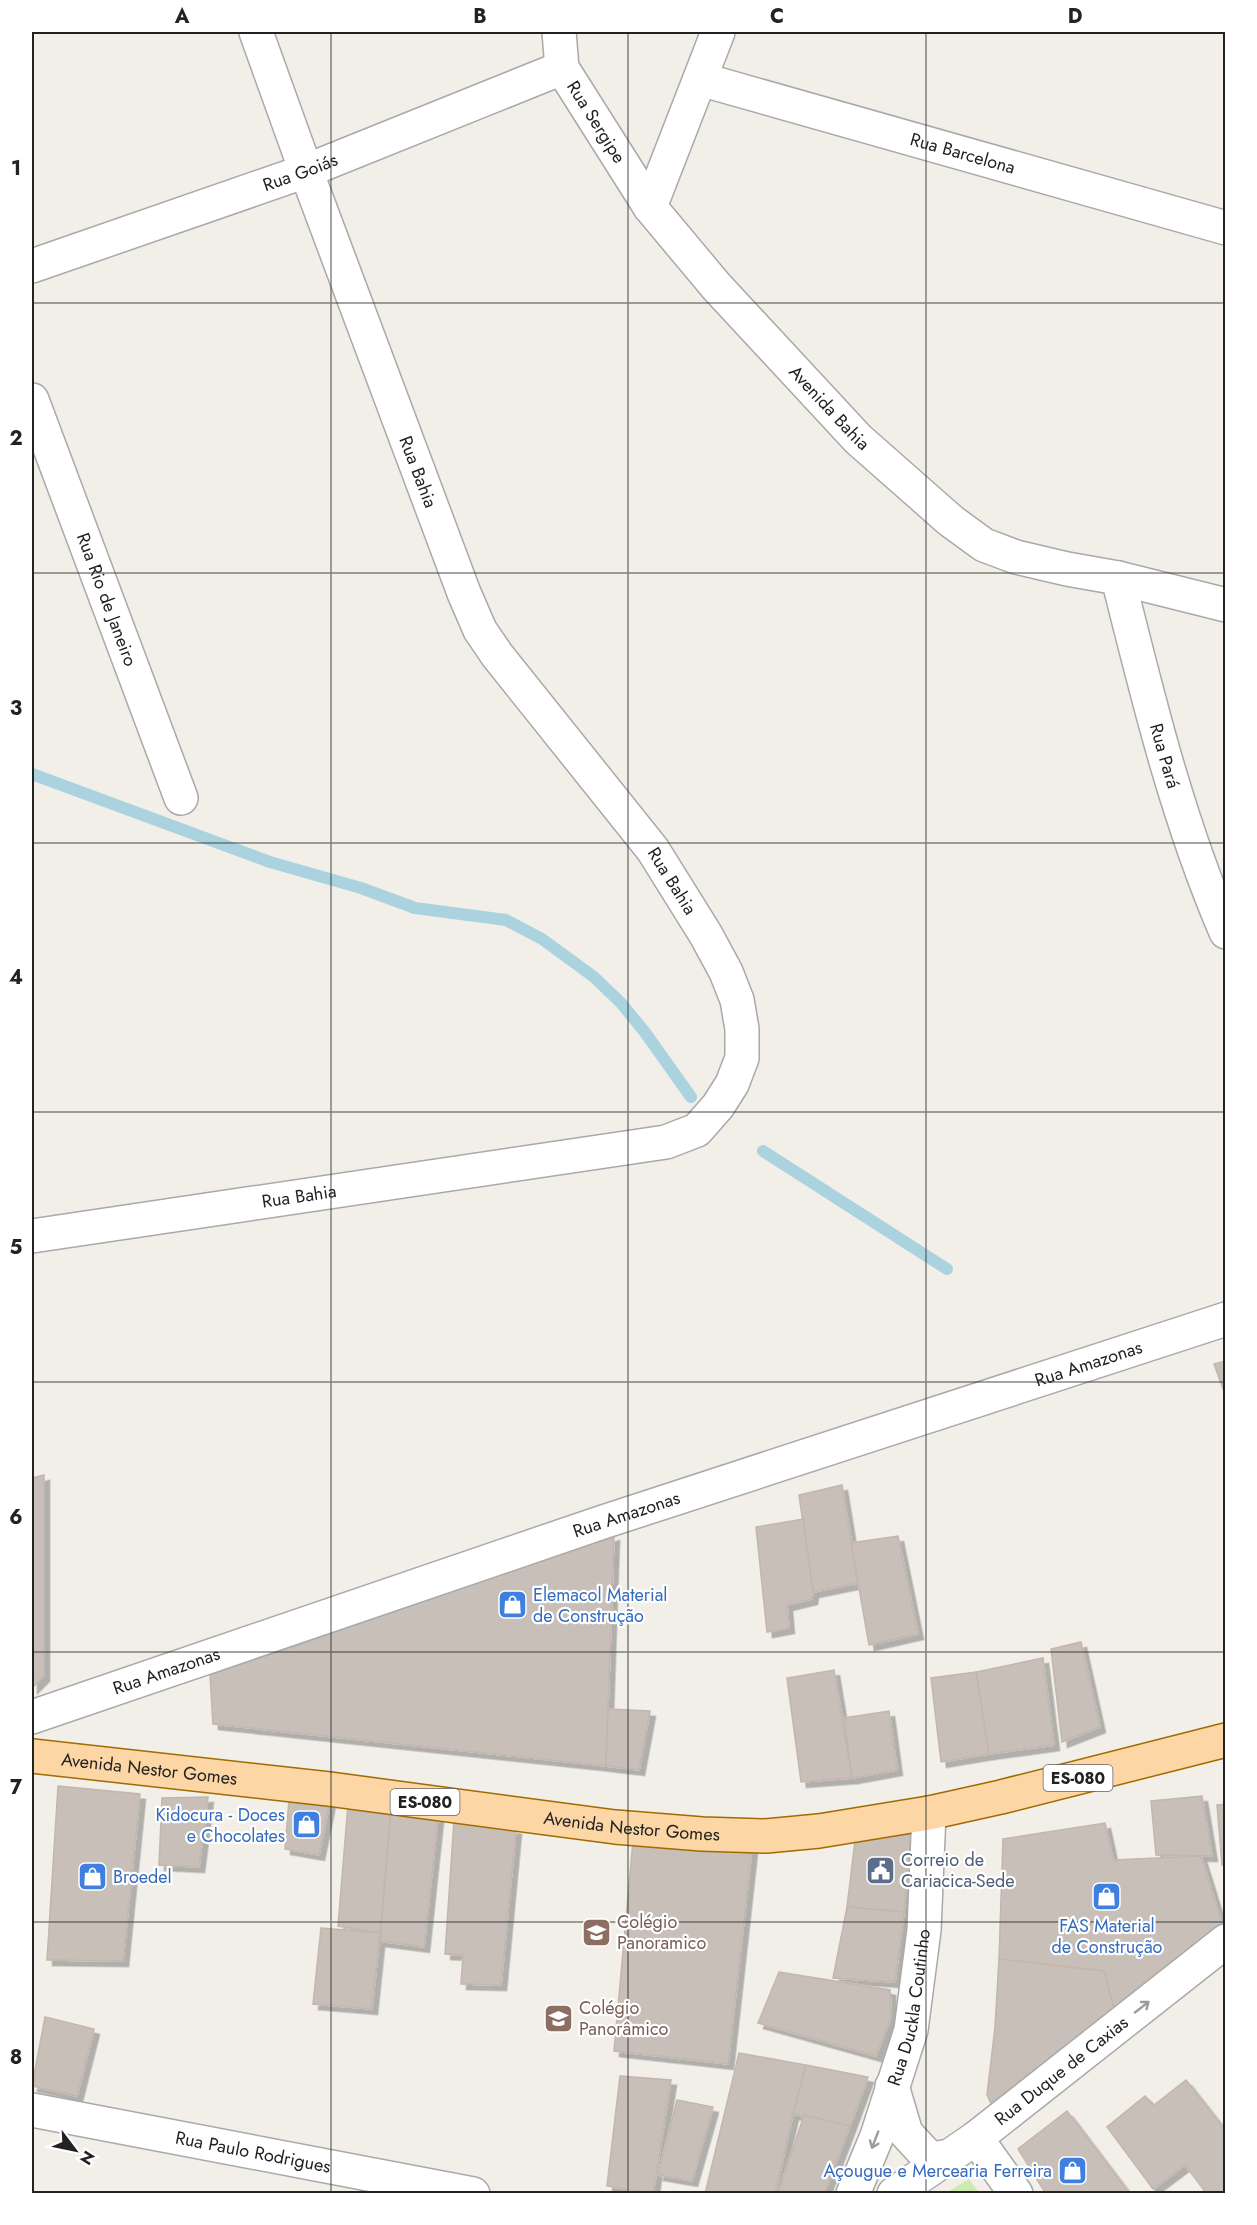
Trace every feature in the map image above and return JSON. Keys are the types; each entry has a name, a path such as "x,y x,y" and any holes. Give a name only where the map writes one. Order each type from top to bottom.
{"main road":[{"name":"Avenida Nestor Gomes","path":"32,1756 328,1789 615,1827 702,1834 766,1836 819,1831 929,1813 1226,1740"}],"street":[{"name":"Rua Bahia","path":"32,1236 666,1142 697,1130 718,1106 732,1084 742,1058 742,1029 737,1000 726,972 706,935 653,850 497,655 480,630 464,593 256,32"},
{"name":"Rua Sergipe","path":"559,32 562,68 650,207"},
{"path":"650,207 718,32"},
{"name":"Rua Goiás","path":"32,266 306,171 562,68"},
{"name":"Rua Barcelona","path":"700,79 1226,228"},
{"name":"Avenida Bahia","path":"650,207 716,286 858,439 951,521 984,545 1016,557 1118,578 1226,605"},
{"name":"Rua Rio de Janeiro","path":"32,400 181,798"},
{"name":"Rua Pará","path":"1118,578 1155,727 1202,878 1226,932"},
{"name":"Rua Amazonas","path":"32,1717 603,1522 1226,1319"},
{"name":"Rua Duckla Coutinho","path":"853,2193 877,2136 910,2030 924,1930 929,1813"},
{"name":"Rua Duque de Caxias","path":"894,2193 963,2147 1226,1941"},
{"path":"892,2086 906,2133 930,2159 963,2147 1016,2193"},
{"name":"Rua Paulo Rodrigues","path":"32,2110 473,2193"}],"green space":[{"path":"969,2179 979,2193 946,2193"}],"building":[{"path":"1226,1361 1226,1397 1214,1364"},
{"path":"44,1475 44,1676 32,1688 32,1478"},
{"path":"842,1485 858,1583 813,1592 799,1495"},
{"path":"803,1519 812,1599 787,1605 789,1628 767,1632 756,1527"},
{"name":"Elemacol Material de Construção","path":"614,1535 606,1766 213,1724 210,1675"},
{"path":"898,1536 918,1634 869,1645 851,1543"},
{"path":"1081,1642 1100,1727 1062,1742 1051,1649"},
{"path":"1043,1658 1054,1745 989,1754 976,1672"},
{"path":"834,1670 852,1778 801,1782 787,1678"},
{"path":"976,1672 989,1754 941,1762 931,1678"},
{"path":"608,1709 650,1711 639,1770 606,1766"},
{"path":"889,1711 897,1770 852,1778 844,1718"},
{"name":"Broedel","path":"58,1786 140,1794 123,1961 47,1960"},
{"path":"1202,1796 1212,1856 1156,1855 1151,1801"},
{"path":"208,1797 199,1867 159,1865 162,1798"},
{"name":"Kidocura - Doces e Chocolates","path":"289,1800 330,1801 319,1855 285,1849"},
{"path":"348,1804 391,1810 380,1933 338,1926"},
{"path":"1226,1804 1226,1864 1222,1865 1217,1805"},
{"path":"391,1810 438,1817 424,1947 380,1941"},
{"path":"454,1820 516,1829 501,1985 461,1984 463,1955 445,1954"},
{"name":"FAS Material de Construção","path":"1105,1823 1113,1860 1201,1856 1225,1933 1118,2024 1104,1971 999,1959 1003,1839"},
{"name":"Correio de Cariacica-Sede","path":"856,1832 911,1833 904,1912 847,1907"},
{"path":"633,1841 752,1848 728,2064 614,2051"},
{"path":"847,1907 904,1912 895,1982 833,1978"},
{"path":"321,1928 380,1933 372,2009 313,2004"},
{"path":"999,1959 1104,1971 1118,2024 998,2119 987,2095 995,2027"},
{"path":"779,1972 890,1990 891,2017 876,2056 758,2023"},
{"path":"45,2017 94,2029 77,2096 32,2086"},
{"path":"739,2053 806,2065 775,2194 705,2194"},
{"path":"806,2065 868,2077 850,2126 793,2114"},
{"path":"620,2076 671,2080 653,2194 607,2186"},
{"path":"1186,2080 1226,2131 1226,2194 1207,2194 1185,2165 1153,2189 1107,2127 1145,2096 1154,2105"},
{"path":"677,2100 713,2107 692,2181 658,2175"},
{"name":"Açougue e Mercearia Ferreira","path":"1067,2111 1130,2194 1046,2194 1018,2149"},
{"path":"804,2115 850,2126 824,2194 778,2194"}],"waterway":[{"path":"32,774 270,862 361,888 415,908 506,920 542,939 594,977 621,1003 644,1031 691,1097"},
{"path":"763,1151 947,1269"}],"place":[{"name":"Elemacol Material de Construção","path":"512,1605"},
{"name":"Kidocura - Doces e Chocolates","path":"306,1825"},
{"name":"Correio de Cariacica-Sede","path":"880,1870"},
{"name":"Broedel","path":"92,1877"},
{"name":"FAS Material de Construção","path":"1107,1897"},
{"name":"Colégio Panoramico","path":"596,1932"},
{"name":"Colégio Panorâmico","path":"558,2018"},
{"name":"Açougue e Mercearia Ferreira","path":"1073,2171"}]}
